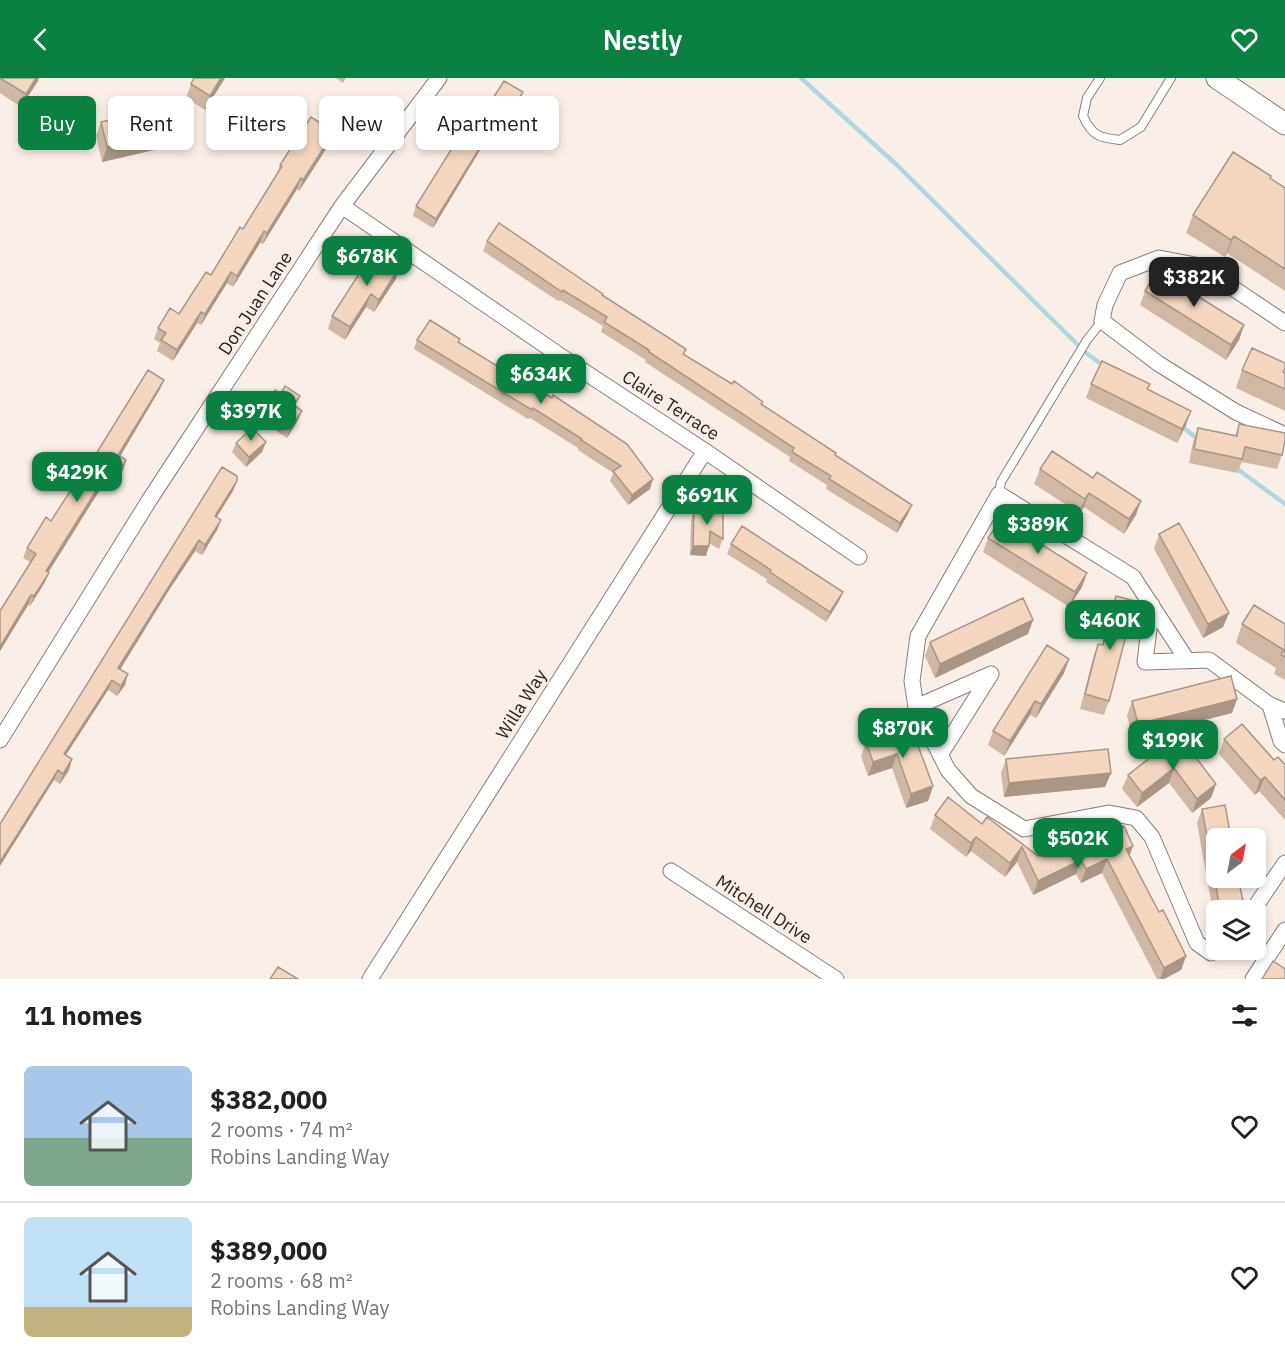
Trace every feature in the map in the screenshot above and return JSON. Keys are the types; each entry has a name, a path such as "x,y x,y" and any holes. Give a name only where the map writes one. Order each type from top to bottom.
{"main road":[{"path":"1217,78 1285,124"}],"street":[{"name":"Don Juan Lane","path":"0,740 150,499 342,206 439,78"},
{"name":"Claire Terrace","path":"342,206 859,557"},
{"path":"1285,323 1200,266 1159,258 1120,273 1105,305 1102,321 1159,364 1236,412 1285,435"},
{"name":"Willa Way","path":"370,979 705,451"},
{"path":"1187,660 1133,577 999,494 918,636 912,681 916,707 948,770 971,796 1024,829 1109,813 1136,818 1152,837 1197,943 1206,949"},
{"path":"1152,605 1145,662 1209,660 1270,705 1285,711"},
{"path":"916,707 992,674 940,755"},
{"path":"1270,705 1281,741 1285,744"},
{"path":"1260,900 1285,863"},
{"name":"Mitchell Drive","path":"671,871 836,979"},
{"path":"1253,979 1279,952 1285,930"}],"lane":[{"path":"1100,78 1088,98 1083,116 1088,127 1100,138 1120,140 1141,127 1171,78"},
{"path":"999,494 1001,482 1013,461 1087,340 1102,321"}],"building":[{"path":"0,78 36,78 26,94"},
{"path":"194,78 221,78 210,96 191,84"},
{"path":"504,81 523,92 520,96 494,96"},
{"path":"311,117 319,122 319,150 322,150 303,180 301,178 267,233 264,231 237,276 231,272 205,314 201,312 177,350 161,340 166,333 158,328 170,308 179,314 206,272 211,275 240,227 243,229 290,150 307,150 307,123"},
{"path":"108,120 108,147 107,147 101,122"},
{"path":"451,150 478,150 436,219 416,206"},
{"path":"1233,152 1271,176 1270,178 1285,188 1285,269 1234,236 1231,240 1193,215"},
{"path":"499,223 602,295 686,349 683,354 732,384 734,381 763,402 761,404 912,505 900,523 829,479 831,476 792,452 794,448 604,322 607,317 563,290 562,292 487,241"},
{"path":"375,249 400,266 379,300 371,294 350,327 332,316"},
{"path":"1157,271 1244,325 1231,345 1145,291"},
{"path":"430,320 460,339 458,342 552,398 553,395 627,444 653,479 632,495 613,471 621,466 533,408 532,410 417,340"},
{"path":"1252,348 1285,363 1283,372 1285,373 1285,389 1242,370"},
{"path":"1102,361 1150,384 1147,389 1191,411 1182,429 1091,384"},
{"path":"148,370 164,380 118,455 126,460 117,475 109,470 46,571 49,573 34,596 31,595 0,647 0,611 36,554 27,548 46,517 51,521 76,482 78,483"},
{"path":"285,386 300,396 294,405 302,411 290,428 262,410 275,390 281,394"},
{"path":"1239,424 1285,433 1282,455 1245,447 1242,459 1194,449 1198,428 1237,436"},
{"path":"252,428 266,442 249,457 236,443"},
{"path":"1052,451 1093,478 1097,472 1141,501 1129,519 1089,493 1085,499 1040,469"},
{"path":"222,467 237,476 237,481 215,516 221,520 205,545 199,540 173,580 118,668 128,674 121,686 112,680 64,754 72,759 63,774 58,770 0,862 0,824"},
{"path":"694,510 723,511 723,539 710,531 709,546 693,546"},
{"path":"1001,519 1087,573 1075,592 988,538"},
{"path":"1179,523 1229,613 1208,624 1159,534"},
{"path":"742,526 843,592 830,612 731,544"},
{"path":"1116,596 1135,601 1109,701 1085,694 1098,644 1103,645"},
{"path":"1023,598 1033,620 940,664 930,642"},
{"path":"1254,605 1285,624 1285,657 1281,655 1284,650 1242,624"},
{"path":"1047,645 1069,659 1041,704 1035,701 1010,741 993,731"},
{"path":"1231,676 1237,699 1138,724 1132,701"},
{"path":"1242,724 1274,760 1278,757 1285,765 1285,800 1265,777 1260,780 1224,739"},
{"path":"902,729 908,746 917,743 933,786 911,794 897,754 873,762 866,742"},
{"path":"1165,746 1174,757 1188,747 1216,784 1197,799 1174,768 1142,793 1128,775"},
{"path":"1108,749 1111,773 1009,783 1006,759"},
{"path":"948,797 982,824 987,817 1038,856 1075,838 1080,847 1124,826 1133,846 1126,849 1159,912 1163,910 1186,956 1164,968 1107,859 1086,869 1081,860 1038,881 1022,847 1010,863 976,837 971,843 935,815"},
{"path":"1225,805 1229,828 1206,828 1206,831 1202,809"},
{"path":"1216,888 1240,888 1243,900 1218,900"},
{"path":"1273,961 1285,969 1285,979 1262,979"},
{"path":"278,967 298,979 270,979"}],"waterway":[{"path":"801,78 898,166 1085,352 1105,367"},
{"path":"1181,426 1198,439"},
{"path":"1236,468 1285,504"}]}
